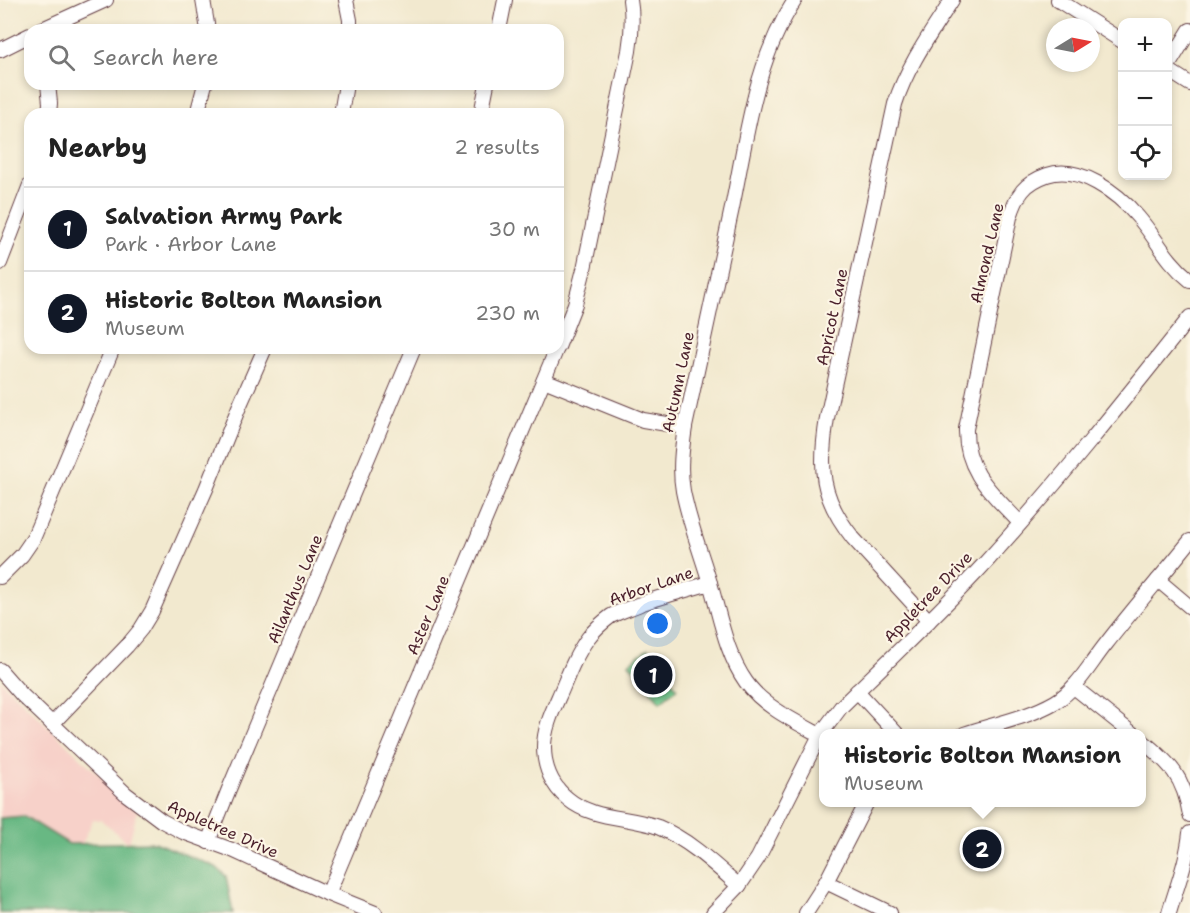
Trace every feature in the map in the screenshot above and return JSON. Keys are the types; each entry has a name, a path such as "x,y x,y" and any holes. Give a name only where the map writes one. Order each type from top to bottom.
{"street":[{"path":"54,24 106,0"},
{"path":"203,0 207,24"},
{"path":"346,0 350,24"},
{"path":"500,24 505,0"},
{"name":"Aster Lane","path":"564,332 575,304 584,269 629,51 632,31 630,0"},
{"name":"Autumn Lane","path":"795,0 783,18 772,42 754,96 685,427 681,468 683,491 692,527 736,667 757,695 774,708 819,734"},
{"name":"Apricot Lane","path":"929,621 842,524 827,493 822,464 827,418 895,104 910,68 952,0"},
{"path":"1058,0 1118,38"},
{"path":"1172,60 1190,30"},
{"path":"0,50 24,38"},
{"path":"1172,71 1190,84"},
{"path":"49,90 50,108"},
{"path":"199,108 203,90"},
{"path":"342,108 345,90"},
{"path":"482,108 486,90"},
{"name":"Almond Lane","path":"1020,523 977,475 968,456 965,441 1010,217 1019,194 1036,179 1059,172 1079,175 1097,183 1128,206 1171,264 1190,280"},
{"path":"0,263 24,201"},
{"name":"Appletree Drive","path":"824,729 841,707 986,562 1088,444 1190,317"},
{"path":"0,577 22,555 33,539 110,354"},
{"path":"52,724 127,646 152,611 262,354"},
{"name":"Ailanthus Lane","path":"208,842 411,354"},
{"name":"Aster Lane","path":"328,894 555,354"},
{"path":"544,380 643,420 685,427"},
{"path":"979,729 1054,703 1074,687 1106,643 1190,541"},
{"path":"1158,580 1190,607"},
{"name":"Arbor Lane","path":"710,583 625,609 611,616 598,627 587,639 574,662 547,724 544,754 548,773 557,789 579,807 591,812 644,823 672,834 685,841 739,886"},
{"name":"Appletree Drive","path":"0,670 52,724 145,810 183,832 232,850 375,913"},
{"path":"1074,687 1127,729"},
{"path":"857,691 892,729"},
{"name":"Appletree Drive","path":"713,913 739,886 758,858 819,737"},
{"path":"1146,744 1161,756 1180,781 1185,790 1190,814"},
{"path":"806,913 826,882 864,807"},
{"path":"1169,913 1185,864 1190,833"},
{"path":"826,882 890,913"}],"shaded area":[{"path":"0,680 137,812 129,843 101,820 93,820 82,844 69,844 0,821"}],"green space":[{"path":"648,649 677,688 660,702 629,663"},
{"path":"24,816 69,844 154,842 216,867 226,876 233,913 0,913 0,818"}],"place":[{"name":"Salvation Army Park","path":"653,675"},
{"name":"Historic Bolton Mansion","path":"982,849"}]}
